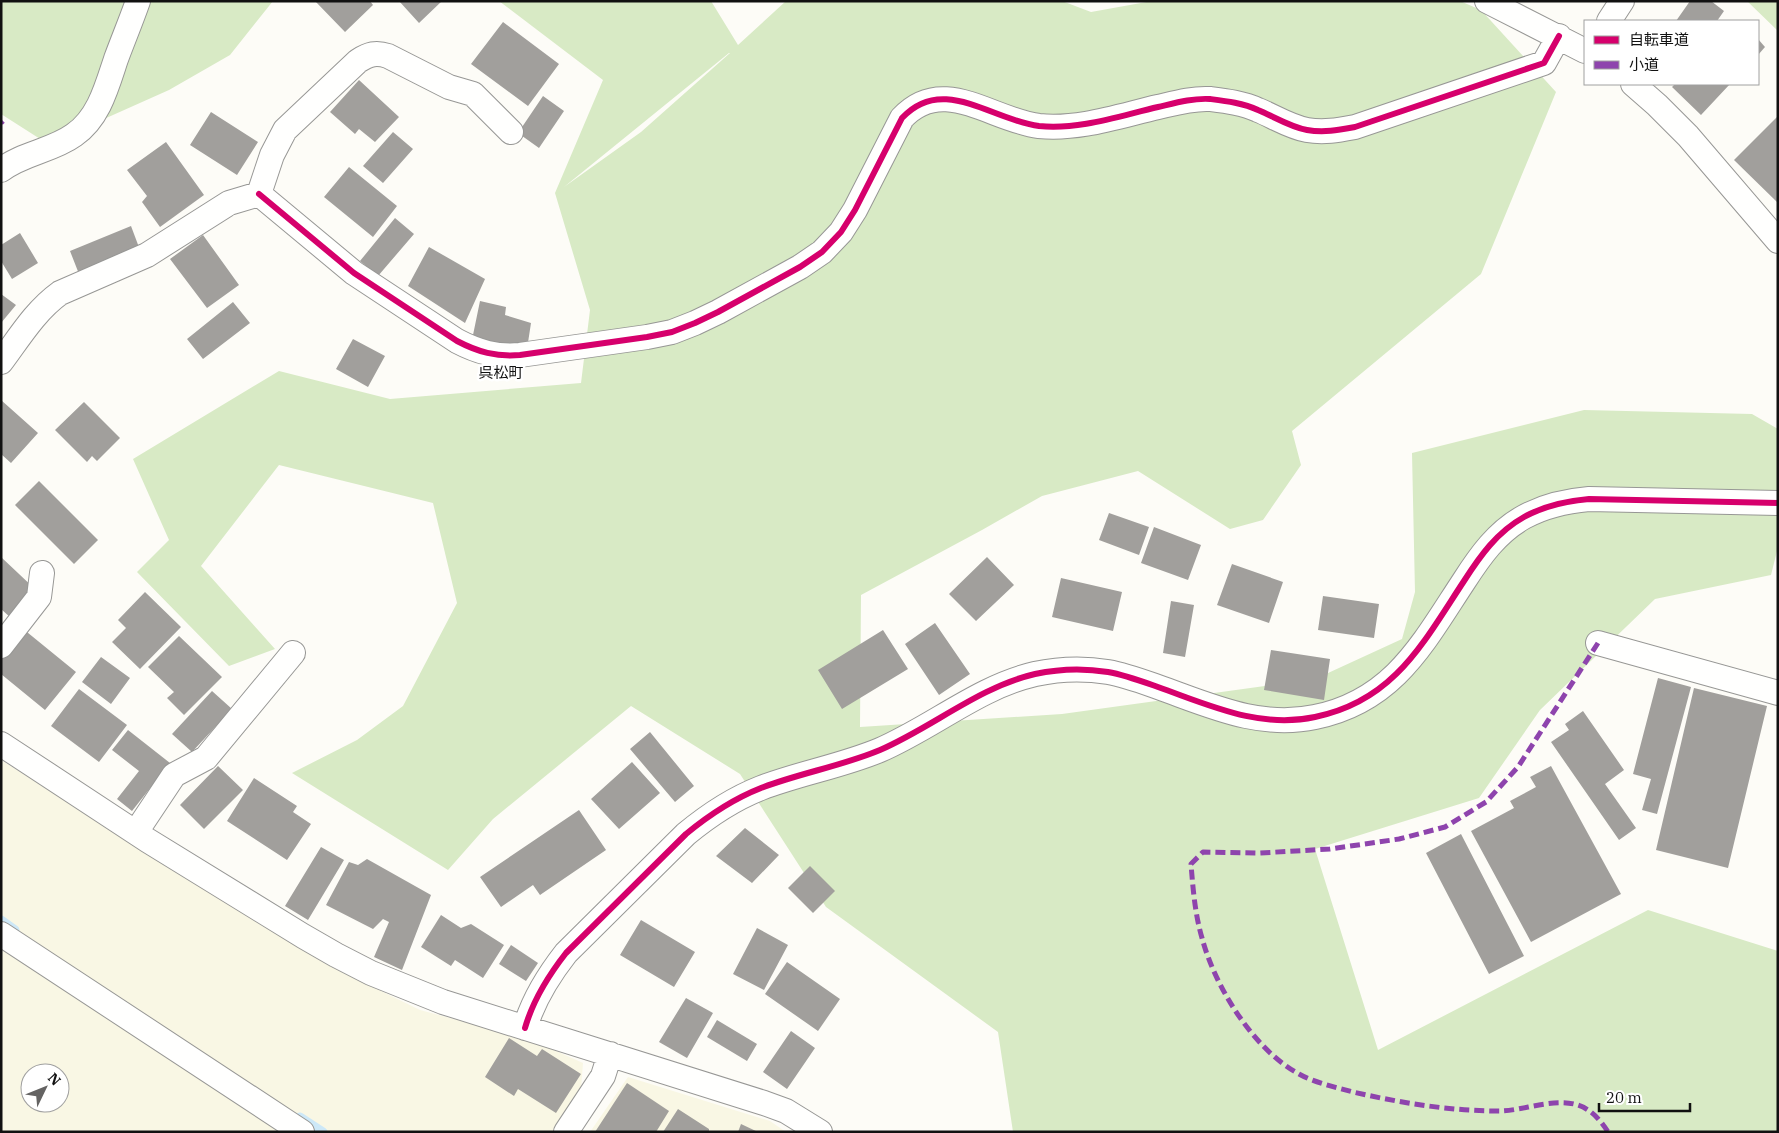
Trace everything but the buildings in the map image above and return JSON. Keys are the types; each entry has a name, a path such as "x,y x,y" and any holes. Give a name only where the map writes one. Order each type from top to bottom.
{"street":[{"path":"1,170 24,156 54,146 74,135 91,118 102,98 138,1"},
{"path":"1487,1 1584,50"},
{"path":"1610,20 1622,1"},
{"path":"259,194 354,273 457,341 487,354 503,356 520,355 672,332 718,312 800,267 822,252 841,232 855,210 902,118 910,109 932,99 945,98 957,100 1016,121 1038,126 1060,127 1082,125 1182,101 1207,99 1232,102 1256,109 1305,130 1331,132 1355,127 1544,63 1558,36"},
{"path":"259,194 272,155 286,130 358,60 367,55 378,53 388,56 449,87 472,94 511,132"},
{"path":"1633,85 1658,105 1688,136 1778,240"},
{"path":"1,362 39,311 60,293 147,255 229,202 259,194"},
{"path":"525,1028 532,1006 556,965 566,953 686,834 703,820 722,807 762,788 880,750 932,724 990,690 1036,674 1059,670 1084,670 1108,672 1132,678 1245,717 1291,720 1315,717 1359,702 1379,690 1397,675 1413,657 1487,547 1523,517 1544,508 1566,502 1589,499 1778,503"},
{"path":"1,646 39,597 42,573"},
{"path":"1598,643 1778,692"},
{"path":"136,832 174,775 206,758 293,653"},
{"path":"1,744 136,832 336,955 407,988 525,1028 764,1102 793,1115 820,1132"},
{"path":"1,934 302,1132"},
{"path":"566,1132 603,1076 610,1054"}],"shaded area":[{"path":"1,760 340,971 420,1010 529,1039 583,1063 581,1089 553,1132 1,1132"},
{"path":"628,1077 770,1121 786,1132 590,1132"}],"green space":[{"path":"1,1 273,1 230,55 169,90 48,144 1,114"},
{"path":"499,1 711,1 738,45 786,1 1062,1 1091,12 1152,1 1460,1 1481,10 1556,92 1481,274 1292,431 1301,465 1263,520 1230,529 1138,471 1042,496 861,595 860,727 1062,714 1315,679 1402,639 1415,592 1412,453 1584,410 1752,414 1778,429 1778,547 1771,575 1655,599 1540,710 1479,798 1315,849 1378,1050 1648,910 1778,951 1778,1132 1013,1132 998,1032 826,907 740,774 631,706 493,819 448,870 292,773 357,740 403,706 457,603 433,503 279,465 201,566 275,649 229,666 137,572 169,540 133,459 279,371 390,399 581,383 590,310 555,193 603,80","holes":["730,53 641,132 564,187"]},
{"path":"1747,1 1778,1 1778,31"}],"waterway":[{"path":"1,920 15,930"},
{"path":"300,1117 323,1132"}],"marked path":[{"path":"1598,643 1518,767 1486,802 1445,827 1399,839 1330,849 1260,853 1203,852 1191,864 1200,929 1216,977 1238,1015 1252,1033 1267,1050 1299,1074 1318,1082 1353,1092 1389,1100 1444,1108 1499,1111 1556,1103 1578,1105 1591,1112 1608,1132"}],"cycle path":[{"path":"259,194 354,273 457,341 487,353 520,355 672,332 718,312 800,267 822,252 841,232 855,210 902,118 918,105 934,100 968,103 1021,122 1054,127 1084,124 1184,101 1210,99 1246,106 1301,129 1331,131 1355,127 1544,63 1559,36"},
{"path":"525,1028 532,1008 542,989 566,953 686,834 703,820 751,792 791,778 851,761 900,741 975,698 1014,680 1044,672 1062,670 1099,671 1127,676 1215,708 1254,718 1294,720 1315,717 1342,709 1366,698 1386,683 1420,647 1490,545 1514,523 1532,513 1555,505 1589,499 1778,503"}],"district":[{"name":"呉松町","path":"501,373"}]}
